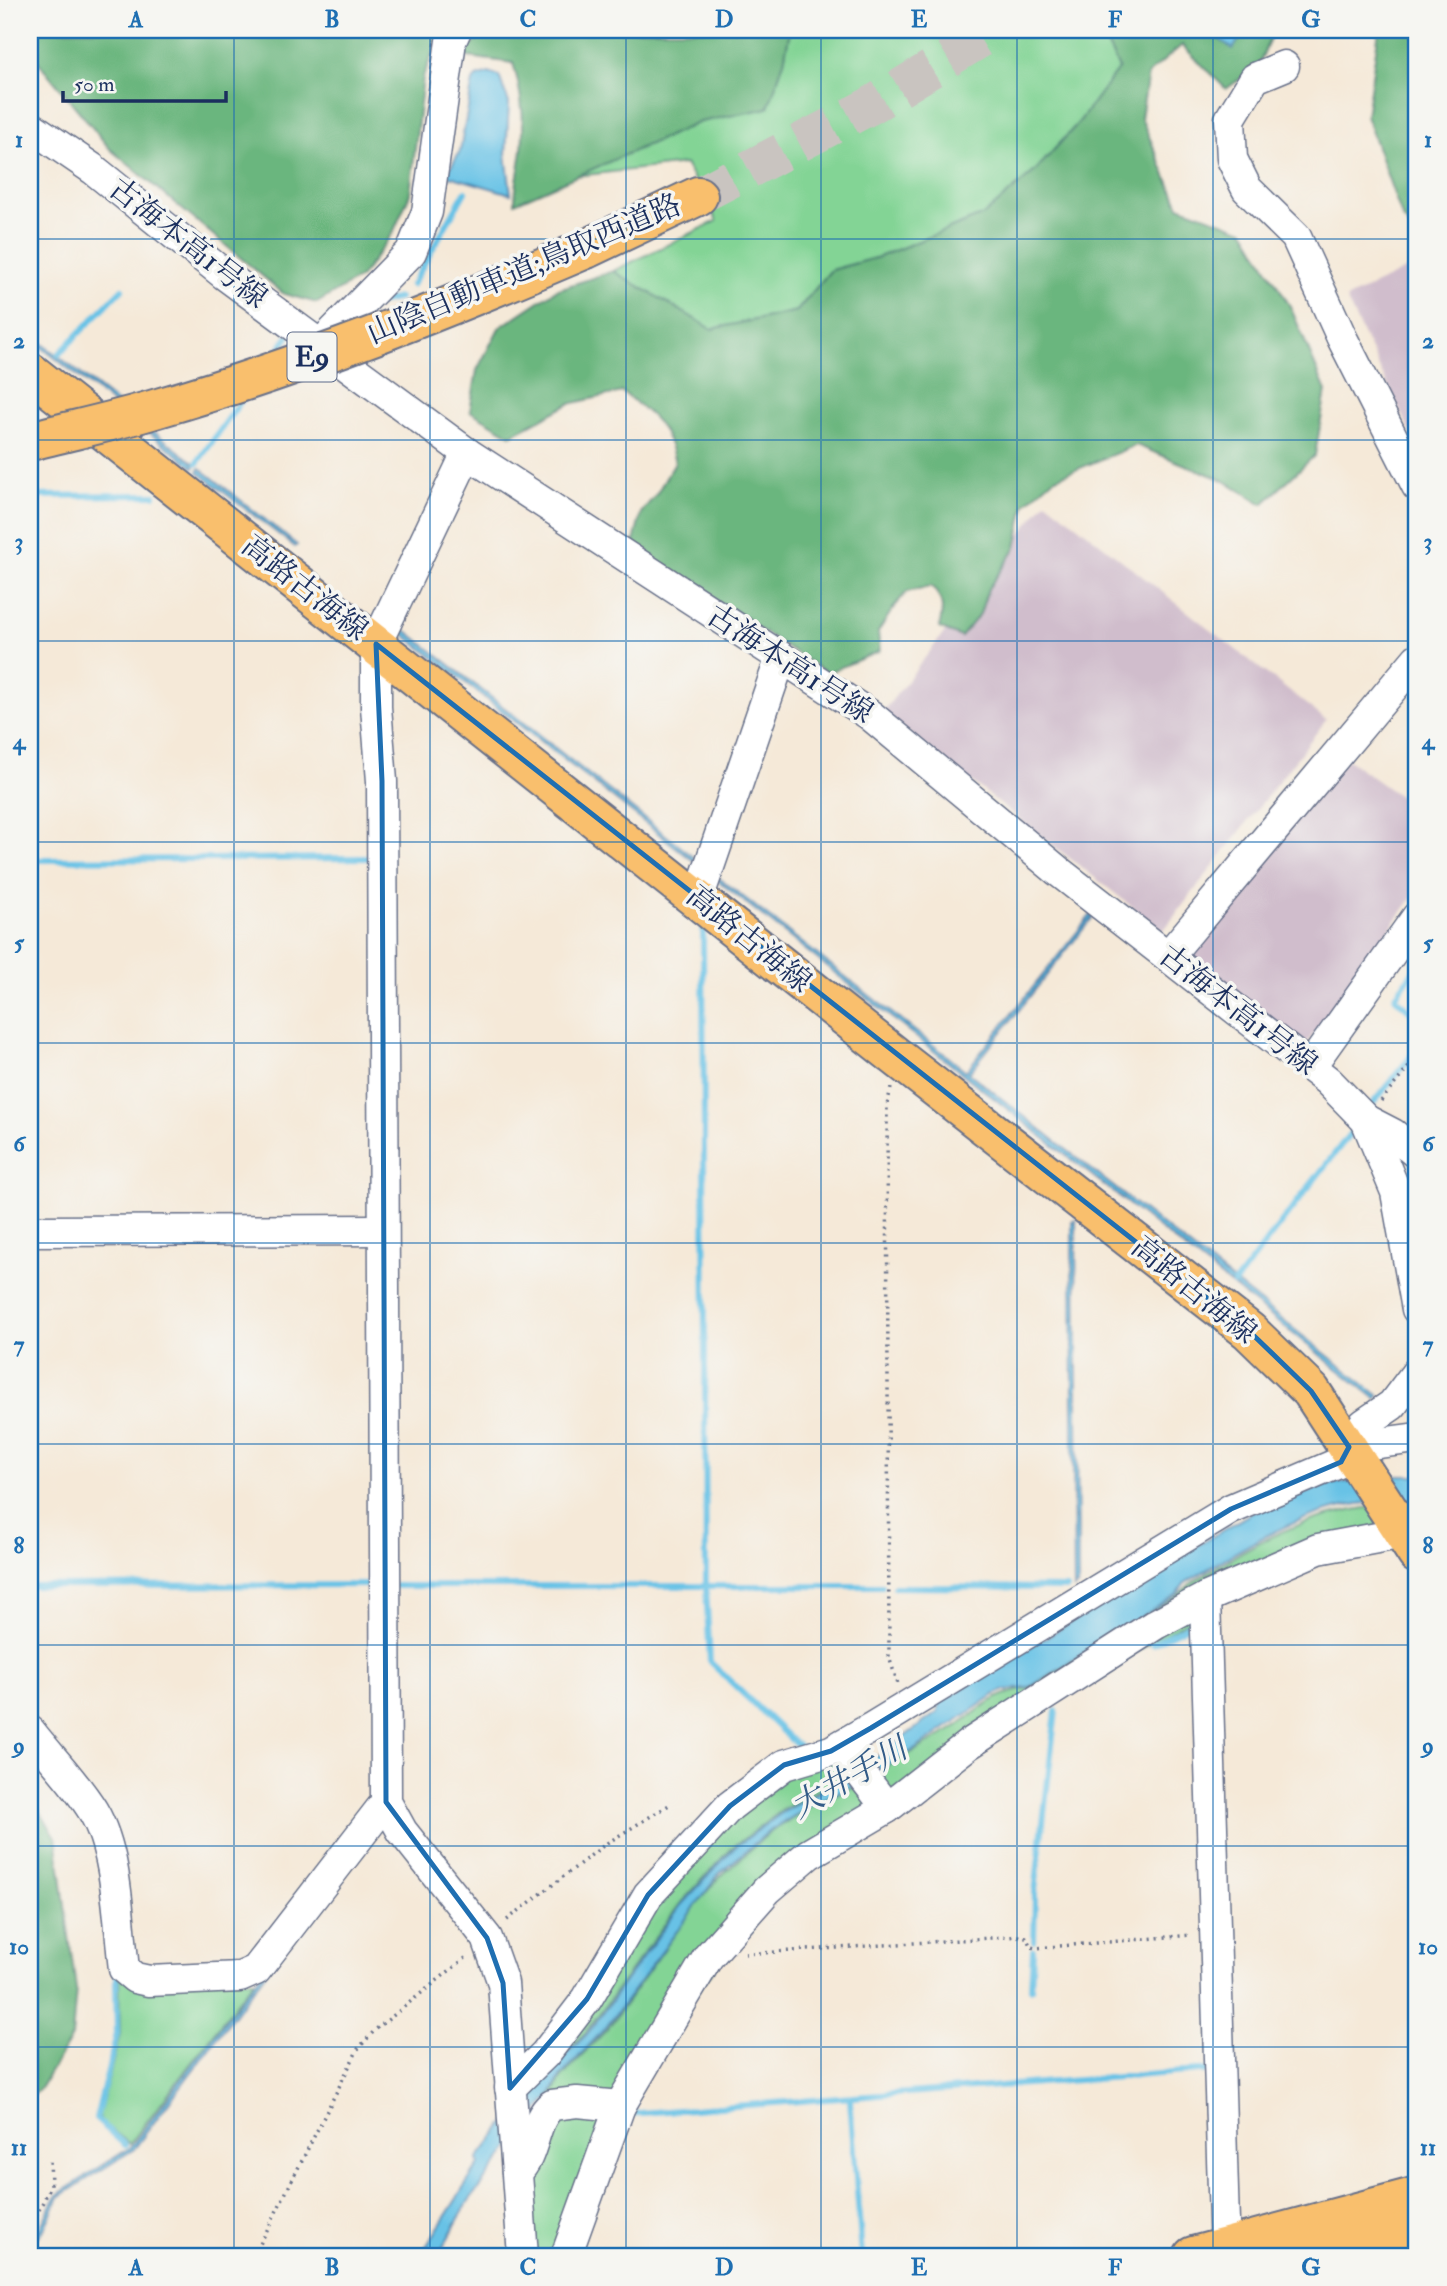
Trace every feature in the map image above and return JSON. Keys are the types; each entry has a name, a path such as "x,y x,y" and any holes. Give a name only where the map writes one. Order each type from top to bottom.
{"main road":[{"name":"山陰自動車道;鳥取西道路","path":"30,441 158,408 450,307 695,189"},
{"name":"山陰自動車道;鳥取西道路","path":"30,423 153,391 327,334 583,242"},
{"name":"高路古海線","path":"30,372 899,1059 1249,1331 1311,1391 1410,1542"},
{"path":"1214,2253 1417,2196"},
{"path":"1312,2256 1417,2229"}],"street":[{"path":"321,344 411,252 427,212 451,41 456,30"},
{"path":"1284,66 1255,78 1230,119 1232,159 1247,188 1296,237 1342,338 1417,486"},
{"name":"古海本高1号線","path":"30,126 93,169 225,275 467,453 870,715 1058,871 1310,1067 1366,1121 1396,1192 1417,1309"},
{"path":"30,460 116,439"},
{"path":"467,453 376,644 376,707 382,781 386,1802 402,1831 487,1938 506,2002 523,2256"},
{"path":"698,899 781,657"},
{"path":"1169,955 1417,659"},
{"path":"1310,1067 1417,916"},
{"path":"1366,1121 1393,1134 1417,1154"},
{"path":"30,1231 383,1230"},
{"path":"1355,1460 1364,1424 1392,1405 1417,1372"},
{"path":"510,2093 545,2054 587,1999 648,1895 720,1815 784,1765 856,1764 909,1702 943,1685 1231,1509 1341,1462 1355,1460 1417,1438"},
{"path":"566,2256 620,2106 708,1957 767,1890 809,1854 887,1808 970,1744 1156,1624 1205,1598 1318,1549 1410,1542"},
{"path":"1205,1598 1216,1933 1214,2253"},
{"path":"30,1731 93,1810 108,1849 124,1969 135,1978 149,1981 240,1977 256,1970 386,1802"},
{"path":"856,1764 887,1808"},
{"path":"516,2161 525,2165 540,2121 552,2105 577,2102 620,2106"}],"path":[{"path":"1366,1121 1417,1057"},
{"path":"899,1059 887,1105 888,1657 892,1674 909,1702"},
{"path":"254,2256 358,2049 375,2030 607,1843 669,1805"},
{"path":"708,1957 1020,1936 1026,1937 1031,1947 1036,1948 1216,1933"},
{"path":"30,2229 51,2185 50,2159"}],"highlighted area":[{"path":"376,644 1249,1331 1311,1391 1349,1447 1341,1462 1231,1509 831,1751 784,1765 730,1806 648,1895 587,1999 510,2088 503,1983 487,1938 386,1802 382,781"}],"shaded area":[{"path":"1417,264 1417,445 1346,299"},
{"path":"1046,501 1326,720 1163,931 883,712"},
{"path":"1347,759 1417,809 1417,891 1304,1047 1182,952"}],"green space":[{"path":"30,30 442,30 423,77 410,194 393,233 361,277 317,303 284,294 110,149 30,52"},
{"path":"489,30 790,30 784,61 768,108 700,122 515,203 523,116 513,63 460,56"},
{"path":"790,30 1100,30 1119,68 1079,122 1035,171 984,215 879,257 831,270 797,311 712,329 613,271 717,221 685,164 575,176 700,122 768,108 784,61"},
{"path":"1100,30 1274,30 1258,66 1226,89 1182,45 1148,74 1141,118 1179,206 1244,230 1290,306 1326,391 1315,455 1263,504 1223,480 1136,445 1053,479 1025,504 1016,548 988,589 980,614 961,637 939,628 942,605 931,586 907,592 878,632 880,651 827,673 652,560 634,542 641,513 657,493 675,462 667,438 656,421 622,392 569,404 511,435 470,411 477,370 499,328 556,290 613,271 712,329 797,311 831,270 879,257 984,215 1035,171 1079,122 1119,68"},
{"path":"1379,30 1417,30 1417,236 1402,217 1366,116"},
{"path":"1371,1507 1383,1524 1313,1547 889,1798 869,1777 954,1728 997,1698 1029,1689 1177,1597 1205,1574 1259,1542 1313,1520"},
{"path":"835,1755 855,1770 784,1809 733,1847 680,1904 585,2033 540,2075 653,1897 765,1785"},
{"path":"853,1787 878,1804 804,1851 615,2099 551,2097 562,2077 608,2028 700,1899 720,1877 769,1833 817,1802"},
{"path":"30,1796 56,1837 76,1989 72,2037 39,2090 30,2096"},
{"path":"119,1971 254,1980 130,2144 101,2122 99,2115 120,2034"},
{"path":"605,2110 558,2256 531,2256 526,2187 544,2119"}],"water":[{"path":"1207,30 1245,30 1233,49"},
{"path":"489,73 499,76 509,103 506,154 511,194 446,175 460,151 473,81 476,77"},
{"path":"30,334 195,464 194,468 30,338"},
{"path":"200,468 297,545 295,547 198,472"},
{"path":"399,625 705,866 704,869 397,629"},
{"path":"710,871 966,1071 1094,911 1096,913 969,1073 1379,1396 1376,1399 708,873"},
{"path":"1076,1220 1078,1586 1074,1589 1072,1221"},
{"name":"大井手川","path":"1417,1476 1417,1504 1386,1502 1355,1505 1295,1522 1266,1536 1185,1583 1176,1595 1028,1688 1005,1690 994,1695 917,1748 768,1832 719,1874 607,2026 561,2076 549,2097 468,2202 438,2256 420,2256 479,2164 478,2158 541,2078 587,2034 681,1905 735,1847 783,1812 853,1774 938,1712 939,1702 1253,1512 1329,1484"},
{"path":"337,1872 340,1873 134,2149 59,2197 43,2231 30,2247 57,2195 131,2147"}],"waterway":[{"path":"412,285 465,192"},
{"path":"59,354 122,289"},
{"path":"379,303 399,298"},
{"path":"274,356 288,337"},
{"path":"197,463 243,398"},
{"path":"30,496 154,495"},
{"path":"30,860 370,858"},
{"path":"703,930 706,1587 710,1662 802,1750"},
{"path":"1417,966 1395,997 1417,1017"},
{"path":"1370,1107 1417,1049"},
{"path":"1234,1284 1352,1131"},
{"path":"30,1586 372,1585"},
{"path":"394,1586 882,1586"},
{"path":"895,1587 1066,1588"},
{"path":"1152,1644 1197,1621"},
{"path":"1034,1941 1035,1891 1056,1711"},
{"path":"1031,1988 1033,1950"},
{"path":"116,1976 117,2034 96,2119 125,2145"},
{"path":"627,2114 1212,2070"},
{"path":"850,2100 862,2256"}],"tunnel":[{"path":"698,196 870,106 995,30"}]}
